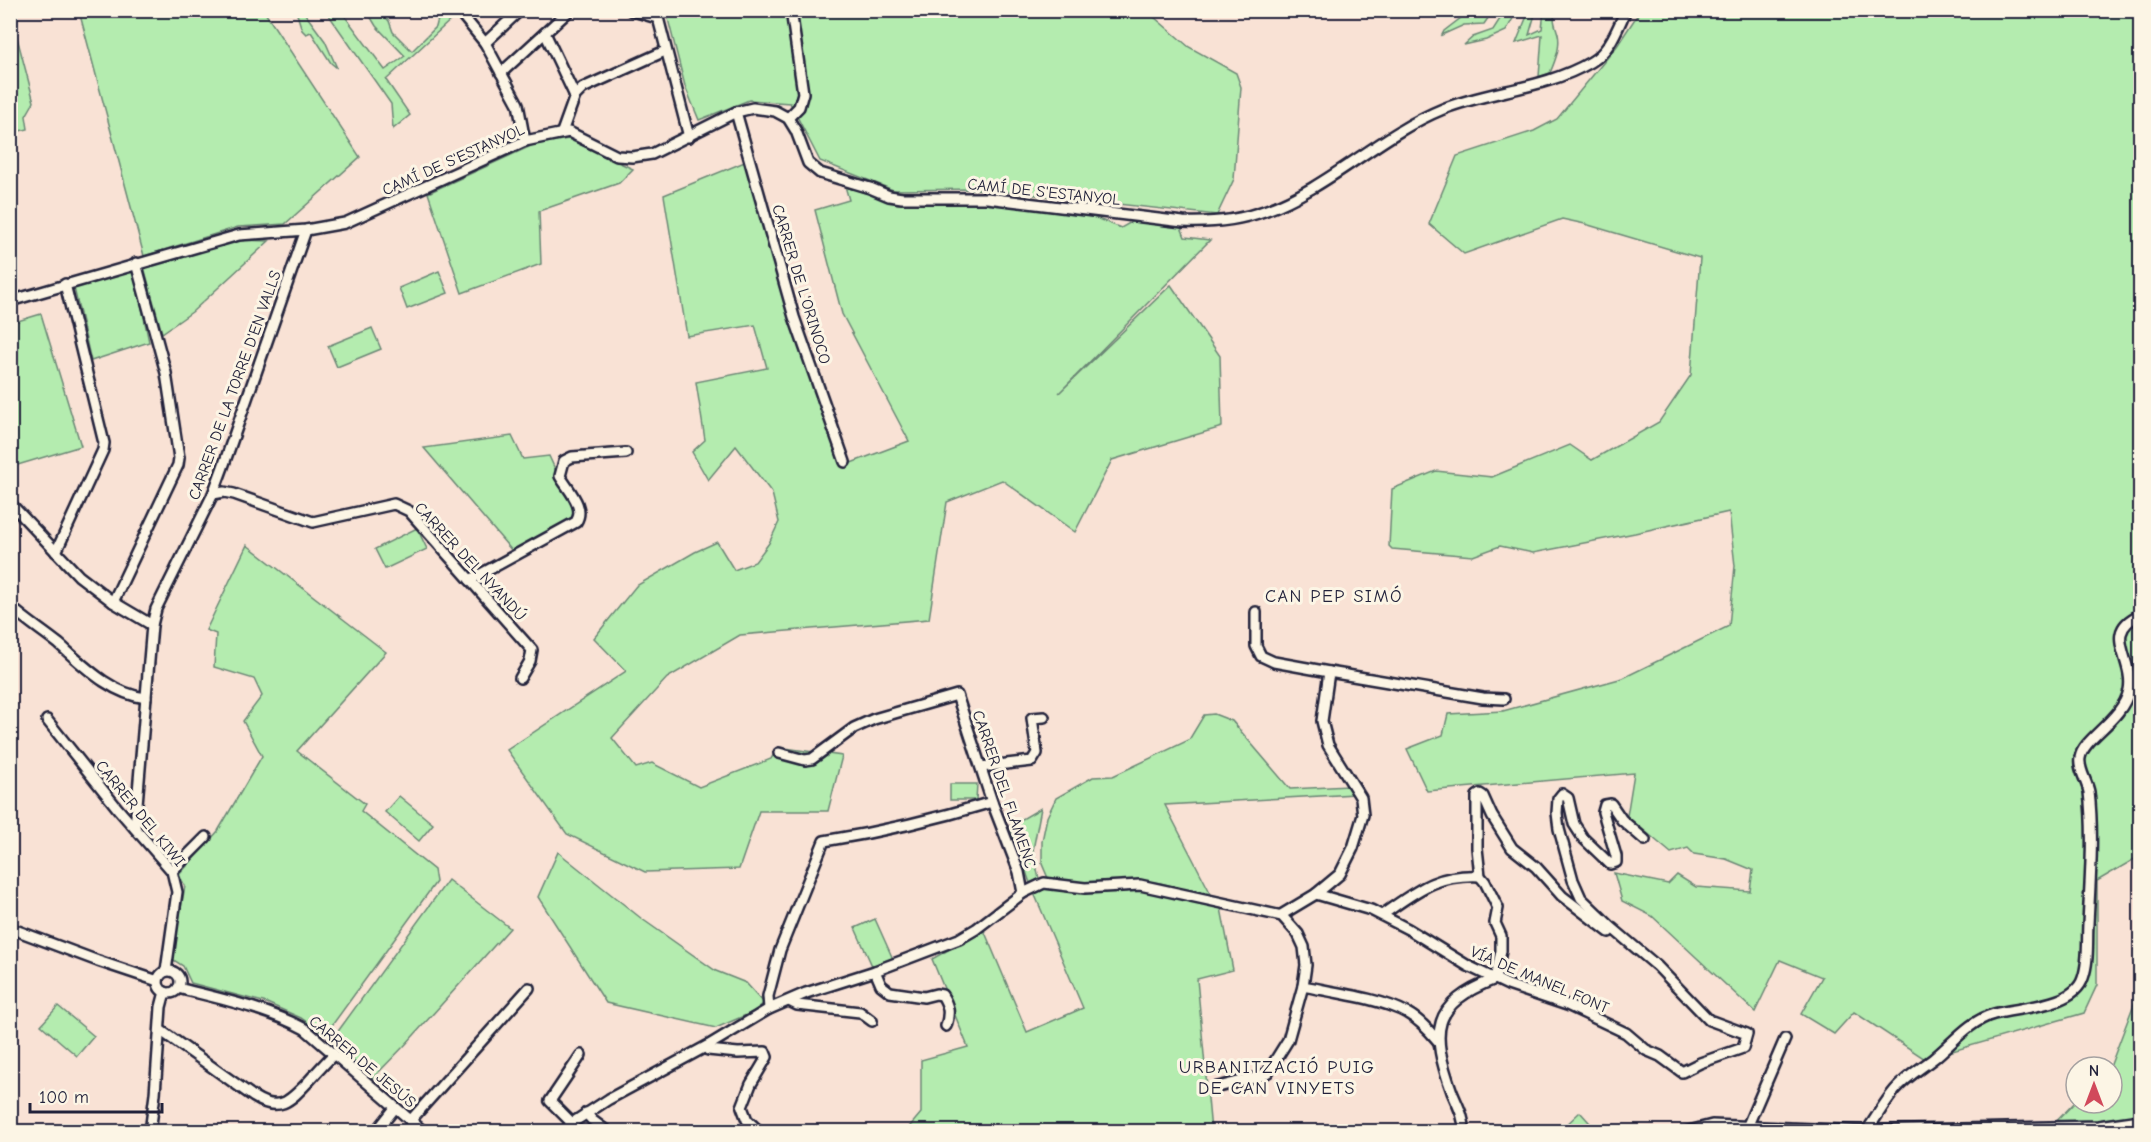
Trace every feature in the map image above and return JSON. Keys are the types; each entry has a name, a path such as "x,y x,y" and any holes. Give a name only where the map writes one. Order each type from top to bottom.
{"street":[{"path":"458,10 484,43 518,104 525,141"},
{"path":"484,43 518,10"},
{"path":"501,73 570,10"},
{"path":"630,10 656,14 689,137"},
{"path":"665,51 583,88 575,96 562,132 575,134 625,158 652,154 736,112 753,108 767,109 788,118 799,107 803,93 791,10"},
{"name":"CAMÍ DE S'ESTANYOL","path":"788,118 796,131 805,157 814,169 829,177 888,195 902,198 987,198 1183,222 1202,222 1256,214 1278,206 1309,190 1412,123 1473,99 1544,82 1592,62 1603,53 1613,39 1626,10"},
{"path":"545,33 575,96"},
{"name":"CARRER DE L'ORINOCO","path":"736,112 794,317 845,462"},
{"name":"CAMÍ DE S'ESTANYOL","path":"10,301 239,235 306,231 345,223 525,141 562,132"},
{"name":"CARRER DE LA TORRE D'EN VALLS","path":"135,828 152,625 156,609 213,494 306,231"},
{"path":"112,602 178,465 166,373 136,263"},
{"path":"56,552 103,450 104,443 65,284"},
{"path":"470,580 576,522 580,508 560,476 564,461 572,457 626,453"},
{"name":"CARRER DEL NYANDÚ","path":"213,494 224,492 234,494 313,522 394,504 409,512 532,650 530,661 520,678"},
{"path":"10,503 79,576 112,602 152,625"},
{"path":"10,606 59,644 75,660 115,688 131,696 146,698"},
{"path":"1256,612 1256,646 1261,656 1274,662 1483,699 1504,699"},
{"path":"1867,1131 1893,1092 1906,1078 1934,1058 1967,1027 1994,1014 2055,1001 2081,984 2087,953 2091,828 2089,790 2079,760 2083,748 2117,715 2129,693 2131,680 2120,636 2123,627 2140,615"},
{"path":"1281,915 1316,894 1340,874 1353,848 1363,815 1362,798 1328,746 1322,721 1329,672"},
{"name":"CARRER DEL FLAMENC","path":"779,753 805,760 812,759 854,728 874,719 957,695 992,802 1019,872 1023,893"},
{"path":"981,767 1032,760 1037,753 1032,718 1044,717"},
{"name":"CARRER DEL KIWI","path":"47,720 118,809 172,871 177,892 166,971"},
{"path":"1464,1131 1438,1041 1444,1014 1461,995 1495,979 1502,951 1501,936 1495,923 1498,908 1480,876 1478,796 1480,794 1512,848 1536,867 1562,896 1612,935 1618,933 1581,898 1573,880 1559,829 1558,799 1562,794 1568,798 1574,824 1583,838 1610,864 1616,862 1616,856 1603,812 1605,805 1611,804 1622,820 1645,840"},
{"path":"769,1009 768,996 780,950 824,841 873,834 936,819 992,802"},
{"path":"172,871 206,837"},
{"path":"1382,915 1436,880 1462,875 1480,876"},
{"path":"564,1131 586,1113 706,1047 769,1009 959,939 976,929 1023,893 1044,883 1085,888 1140,885 1281,915 1290,923 1304,947 1306,964 1303,986 1288,1040 1268,1072 1262,1076 1214,1088"},
{"name":"VÍA DE MANEL FONT","path":"1316,894 1371,910 1408,928 1467,966 1495,979 1567,1005 1626,1033 1646,1050 1660,1056 1682,1072 1743,1048 1747,1034 1709,1020 1657,966 1618,933"},
{"path":"10,928 158,981"},
{"path":"166,971 174,972 179,977 178,988 172,992 165,992 160,988 158,981 166,971"},
{"path":"875,971 881,985 890,992 924,997 942,995 950,1014 946,1026"},
{"path":"1303,986 1390,1006 1407,1013 1425,1026 1438,1041"},
{"name":"CARRER DE JESÚS","path":"178,988 287,1019 305,1029 424,1131"},
{"path":"410,1121 529,988"},
{"path":"150,1131 161,1007 165,992"},
{"path":"789,1000 797,1005 860,1012 872,1021"},
{"path":"160,1030 264,1103 283,1103 292,1098 334,1054"},
{"path":"1748,1125 1785,1039"},
{"path":"706,1047 708,1050 738,1053 765,1052 768,1057 751,1084 742,1107 747,1120 760,1131"},
{"path":"572,1123 550,1101 581,1055"},
{"path":"376,1131 395,1108"},
{"path":"586,1113 608,1131"},
{"path":"1685,1131 1712,1125 1867,1131 2098,1126 2140,1120"}],"green space":[{"path":"10,11 34,102 26,116 28,129 11,133"},
{"path":"79,11 264,11 360,157 285,224 238,227 144,256"},
{"path":"296,11 303,11 325,41 337,68 331,63 311,32 306,34 302,30"},
{"path":"326,11 341,11 385,70 405,56 376,26 367,11 386,11 382,13 389,21 393,32 412,51 436,27 440,11 450,11 455,16 386,80 410,115 393,129 391,104"},
{"path":"666,11 1147,11 1189,47 1236,73 1241,87 1234,179 1217,215 981,189 893,190 820,161 790,103 749,100 699,120 685,86"},
{"path":"1470,11 1493,11 1484,24 1464,25 1442,35 1444,31"},
{"path":"1505,11 1517,11 1506,31 1486,40 1464,45 1473,37 1493,30"},
{"path":"1529,11 1536,11 1529,35 1542,29 1544,11 1555,11 1554,21 1559,39 1557,54 1550,73 1539,77 1542,35 1516,43"},
{"path":"1640,11 2140,11 2140,860 2138,857 2097,881 2097,985 2084,1013 1925,1059 1854,1012 1834,1034 1801,1014 1822,977 1780,960 1755,1012 1652,916 1622,901 1614,873 1668,884 1677,875 1696,887 1750,891 1753,870 1726,859 1694,854 1688,848 1671,853 1627,816 1634,773 1427,791 1407,749 1443,735 1448,714 1503,711 1623,678 1729,626 1735,566 1729,512 1533,553 1500,546 1473,556 1392,549 1389,546 1392,489 1436,471 1492,477 1570,445 1592,460 1659,422 1691,375 1700,258 1562,219 1464,254 1429,224 1457,156 1534,131 1557,119 1617,46"},
{"path":"568,139 633,169 619,183 539,211 541,264 462,293 428,193 533,145"},
{"path":"747,161 790,323 843,466 909,441 842,314 815,210 849,200 845,186 898,204 979,202 1093,217 1121,228 1133,221 1181,227 1185,237 1210,240 1059,393 1171,285 1220,356 1222,427 1112,460 1075,532 1002,480 947,502 929,619 740,635 667,678 612,738 636,768 652,763 699,787 771,759 778,747 842,756 828,811 759,811 739,869 645,872 567,834 507,750 626,671 594,638 636,586 717,542 734,570 755,562 769,543 779,522 772,493 736,446 708,480 692,452 705,440 696,382 767,368 755,325 687,336 664,195"},
{"path":"237,240 269,241 192,312 162,333 144,267"},
{"path":"128,270 135,274 149,342 91,361 74,288"},
{"path":"439,271 448,293 407,309 399,288"},
{"path":"41,314 81,446 11,467 11,323"},
{"path":"372,328 381,349 337,367 328,346"},
{"path":"512,436 523,459 549,456 576,515 573,520 513,552 424,448"},
{"path":"417,528 427,549 385,569 375,549"},
{"path":"247,545 386,652 297,751 365,804 361,811 434,870 436,882 325,1035 301,1018 267,1003 191,983 183,966 172,959 185,886 179,875 218,831 262,756 243,721 262,696 254,679 214,667 216,634 206,630"},
{"path":"1214,714 1232,721 1290,789 1349,786 1355,794 1165,805 1212,896 1138,880 1091,884 1048,878 1042,864 1042,841 1047,817 1056,798 1093,777 1113,776 1189,740 1204,715"},
{"path":"950,784 977,784 976,800 950,800"},
{"path":"399,796 433,824 419,841 385,812"},
{"path":"1041,808 1033,850 1039,879 1030,883 1010,826"},
{"path":"558,852 642,919 716,971 746,983 764,1003 753,1012 716,1028 606,1003 538,897"},
{"path":"448,880 510,928 373,1078 331,1041"},
{"path":"1048,888 1080,893 1153,891 1221,908 1233,970 1197,979 1211,1131 905,1132 921,1113 921,1060 968,1047 932,959 984,930 1027,1032 1083,1008 1034,893"},
{"path":"875,919 893,959 873,968 855,928"},
{"path":"2140,988 2140,1131 2046,1132 2064,1113 2124,1115 2124,1055 2115,1055"},
{"path":"58,1006 94,1036 77,1056 41,1025"},
{"path":"1580,1112 1597,1131 1566,1131 1563,1128"}],"district":[{"name":"CAN PEP SIMÓ","path":"1334,596"},
{"name":"URBANITZACIÓ PUIG DE CAN VINYETS","path":"1277,1077"}]}
